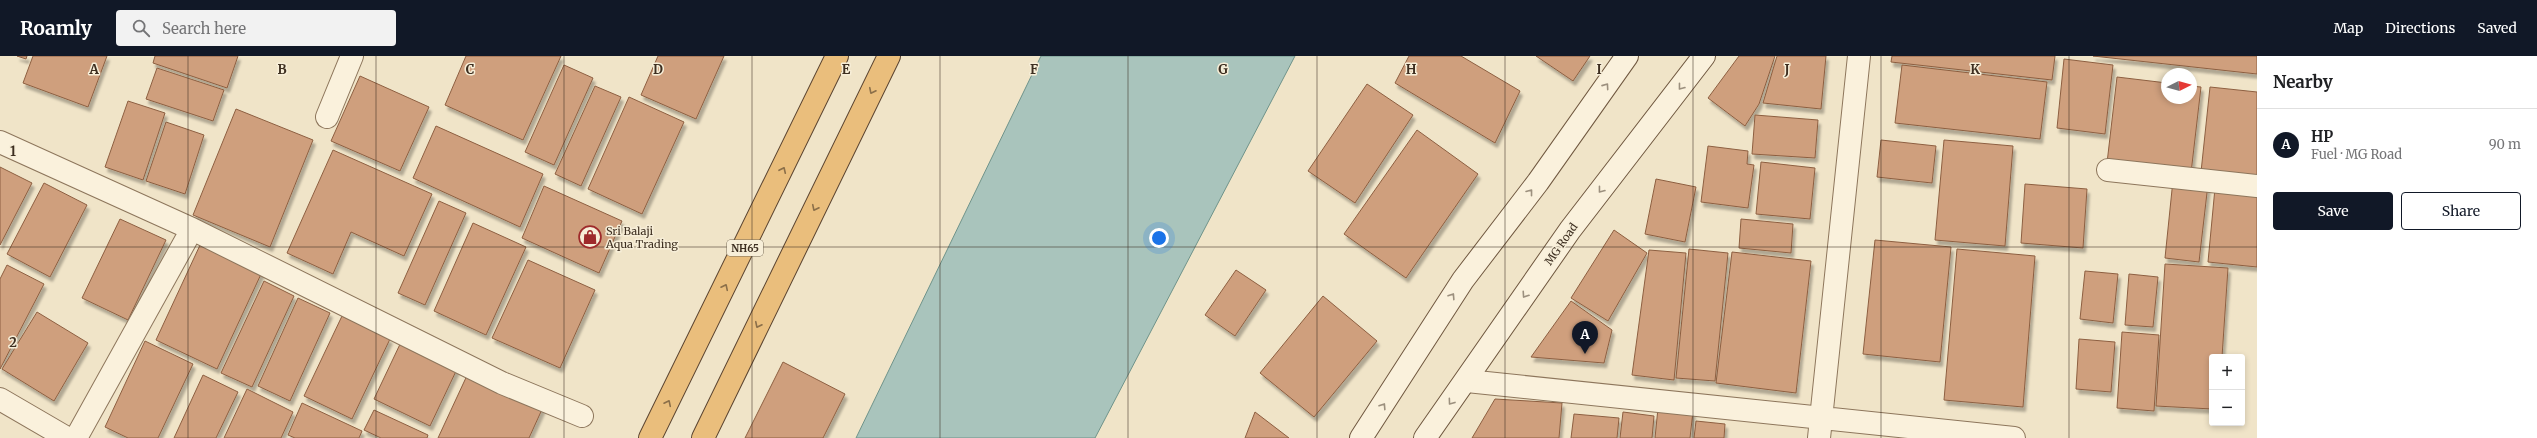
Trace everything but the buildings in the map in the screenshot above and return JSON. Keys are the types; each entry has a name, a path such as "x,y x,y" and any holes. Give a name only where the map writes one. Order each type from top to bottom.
{"highway":[{"name":"NH65","path":"650,438 837,56"},
{"path":"703,438 889,56"}],"street":[{"path":"327,117 352,56"},
{"path":"1361,438 1463,280 1538,182 1627,56"},
{"name":"MG Road","path":"1425,438 1467,381 1570,230 1704,56"},
{"path":"1820,428 1859,56"},
{"path":"0,142 192,229 502,383 582,416"},
{"path":"2108,170 2257,186"},
{"path":"76,438 192,229"},
{"path":"1467,381 1820,428 2014,438"},
{"path":"0,399 67,438"}],"water":[{"path":"1041,56 1295,56 1095,438 856,438"}],"place":[{"name":"Sri Balaji Aqua Trading","path":"590,237"},
{"name":"HP","path":"1585,354"}]}
